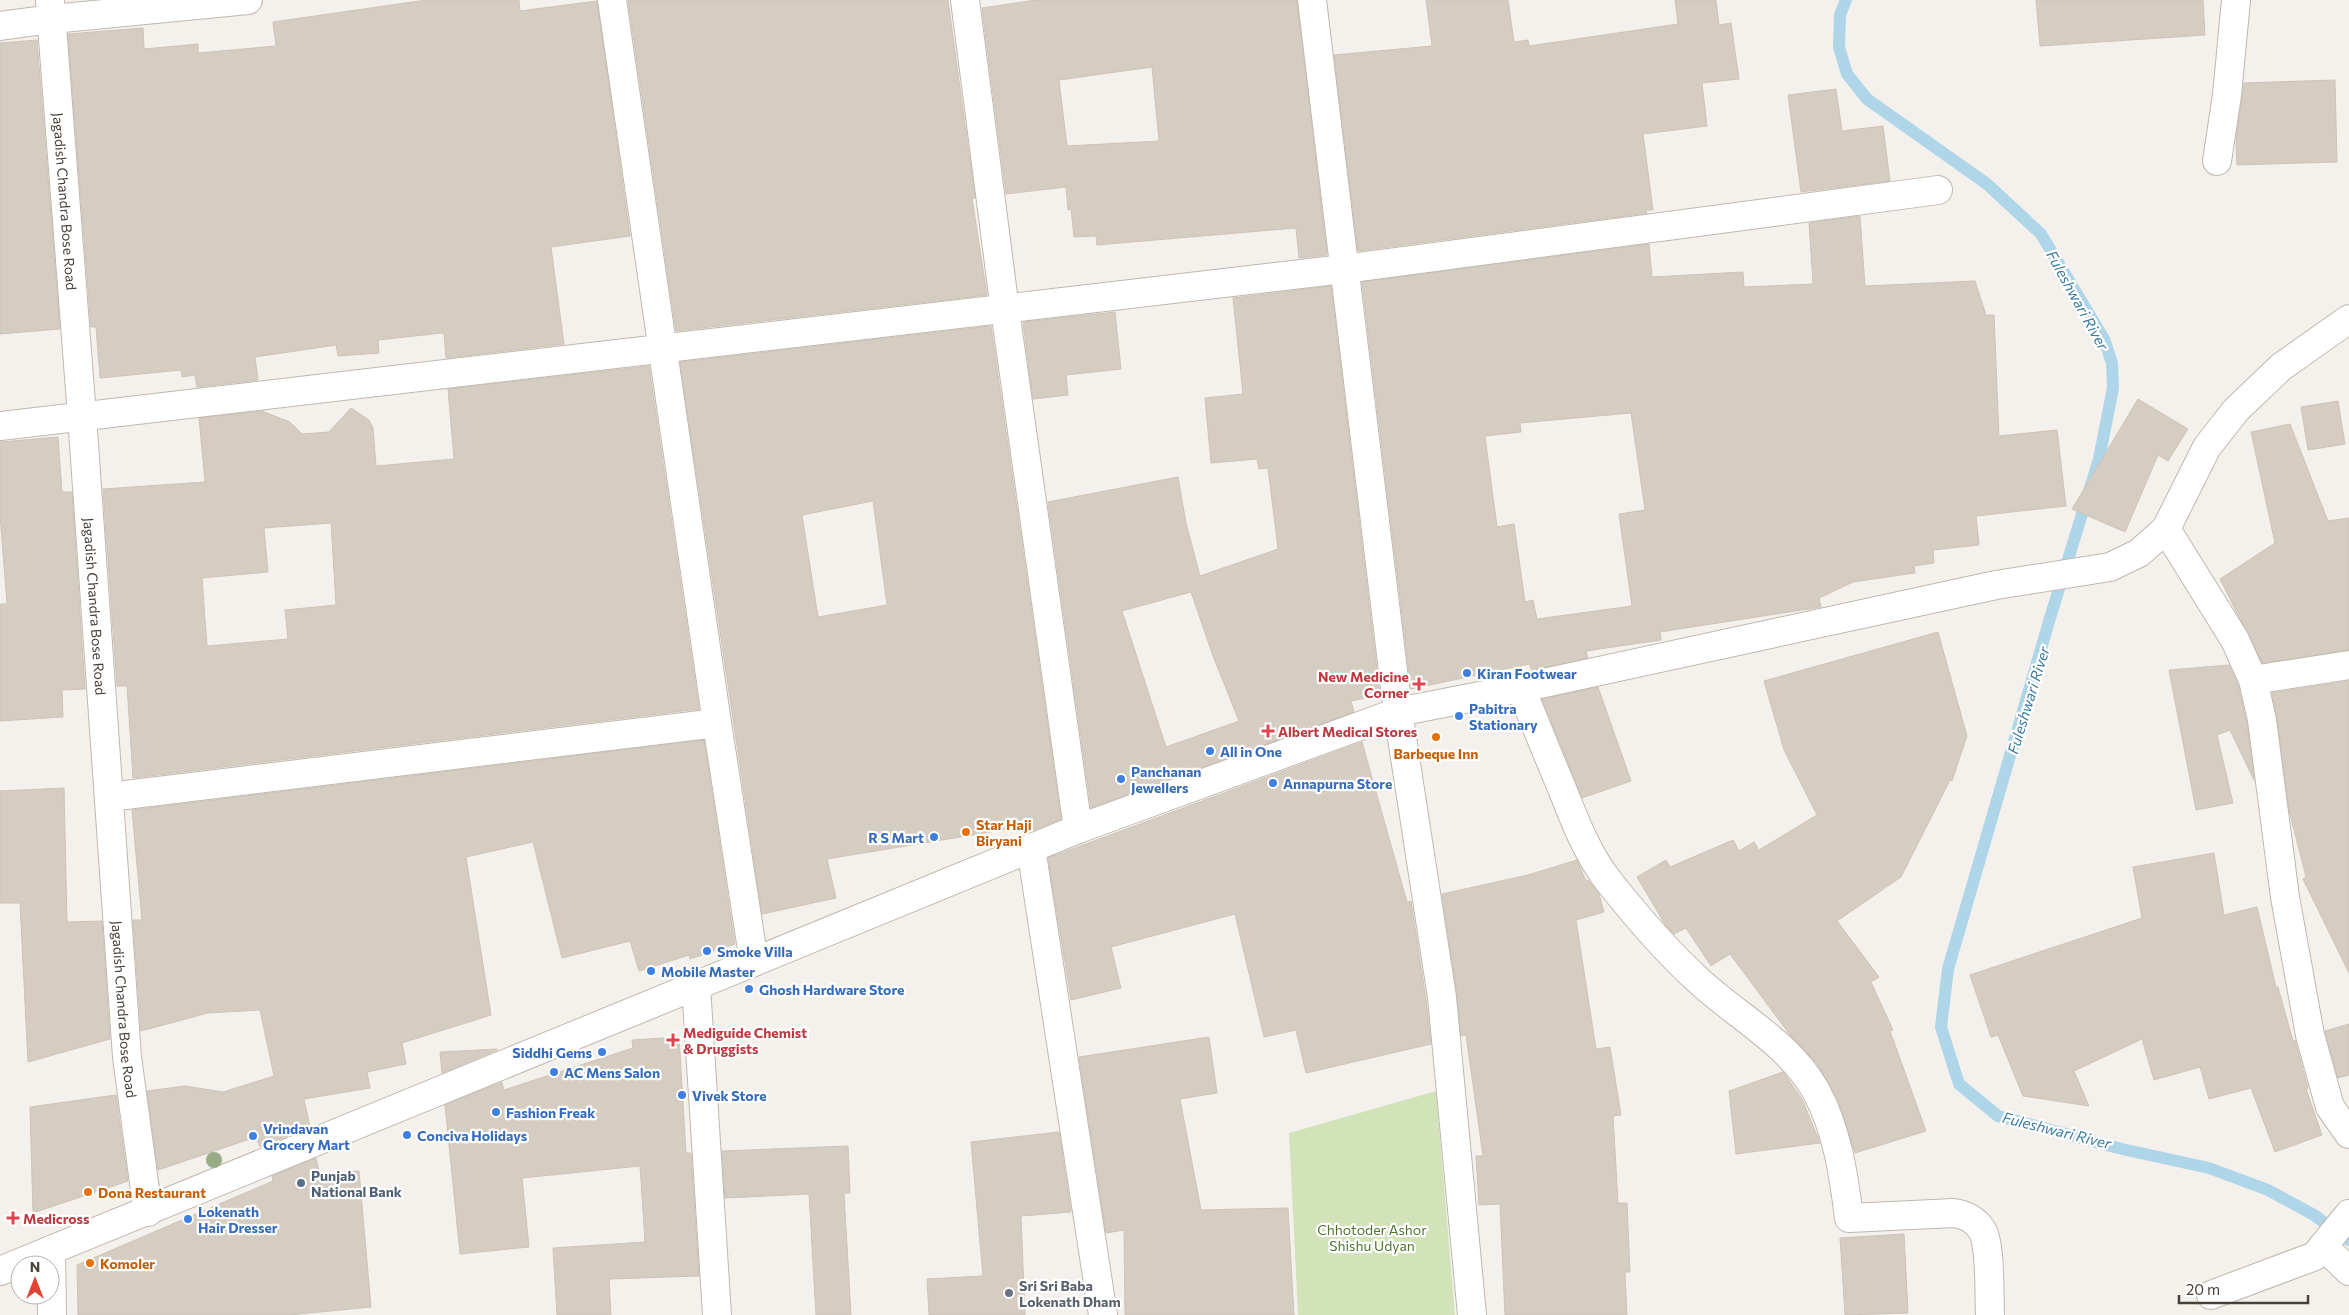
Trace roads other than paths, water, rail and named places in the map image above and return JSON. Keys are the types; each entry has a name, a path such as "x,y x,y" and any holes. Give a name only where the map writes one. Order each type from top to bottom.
{"street":[{"path":"0,26 51,9 248,0"},
{"path":"612,0 717,723 754,962"},
{"path":"966,0 1005,310 1078,829"},
{"path":"1312,0 1398,712 1442,997 1472,1315"},
{"path":"2217,161 2227,95 2236,0"},
{"name":"Jagadish Chandra Bose Road","path":"51,9 127,1057 148,1212"},
{"path":"0,426 1344,270 1938,190"},
{"path":"0,1271 148,1212 1078,829 1398,712 1521,688 1996,586 2110,567 2139,554 2166,529 2207,447 2236,410 2281,367 2349,319"},
{"path":"2166,529 2235,640 2253,680 2262,720 2285,897 2310,1035 2330,1107 2349,1134"},
{"path":"2253,680 2349,665"},
{"path":"1521,688 1582,837 1608,881 1644,924 1698,980 1783,1049 1803,1071 1816,1092 1830,1122 1846,1188 1849,1218 1954,1213 1966,1215 1976,1222 1983,1232 1988,1261 1990,1315"},
{"path":"109,797 717,723"},
{"path":"1031,848 1103,1315"},
{"path":"696,986 717,1315"},
{"path":"2211,1295 2315,1256 2349,1214"},
{"path":"2326,1243 2349,1272"},
{"path":"50,1250 52,1315"}],"waterway":[{"name":"Fuleshwari River","path":"1846,0 1840,15 1839,47 1847,74 1867,99 1987,184 2041,234 2104,339 2112,363 2113,388 2099,459 2050,618 1948,969 1941,1027 1959,1084 1998,1116 2122,1149 2209,1168 2268,1190 2314,1215 2349,1240"}],"place":[{"name":"Kiran Footwear","path":"1467,673"},
{"name":"New Medicine Corner","path":"1419,684"},
{"name":"Pabitra Stationary","path":"1459,716"},
{"name":"Albert Medical Stores","path":"1268,731"},
{"name":"Barbeque Inn","path":"1436,737"},
{"name":"All in One","path":"1210,751"},
{"name":"Panchanan Jewellers","path":"1121,779"},
{"name":"Annapurna Store","path":"1273,783"},
{"name":"Star Haji Biryani","path":"966,832"},
{"name":"R S Mart","path":"934,837"},
{"name":"Smoke Villa","path":"707,951"},
{"name":"Mobile Master","path":"651,971"},
{"name":"Ghosh Hardware Store","path":"749,989"},
{"name":"Mediguide Chemist & Druggists","path":"673,1040"},
{"name":"Siddhi Gems","path":"602,1052"},
{"name":"AC Mens Salon","path":"554,1072"},
{"name":"Vivek Store","path":"682,1095"},
{"name":"Fashion Freak","path":"496,1112"},
{"name":"Conciva Holidays","path":"407,1135"},
{"name":"Vrindavan Grocery Mart","path":"253,1136"},
{"name":"Punjab National Bank","path":"301,1183"},
{"name":"Dona Restaurant","path":"88,1192"},
{"name":"Medicross","path":"13,1218"},
{"name":"Lokenath Hair Dresser","path":"188,1219"},
{"name":"Komoler","path":"90,1263"},
{"name":"Sri Sri Baba Lokenath Dham","path":"1009,1293"}],"park label":[{"name":"Chhotoder Ashor Shishu Udyan","path":"1372,1238"}]}
